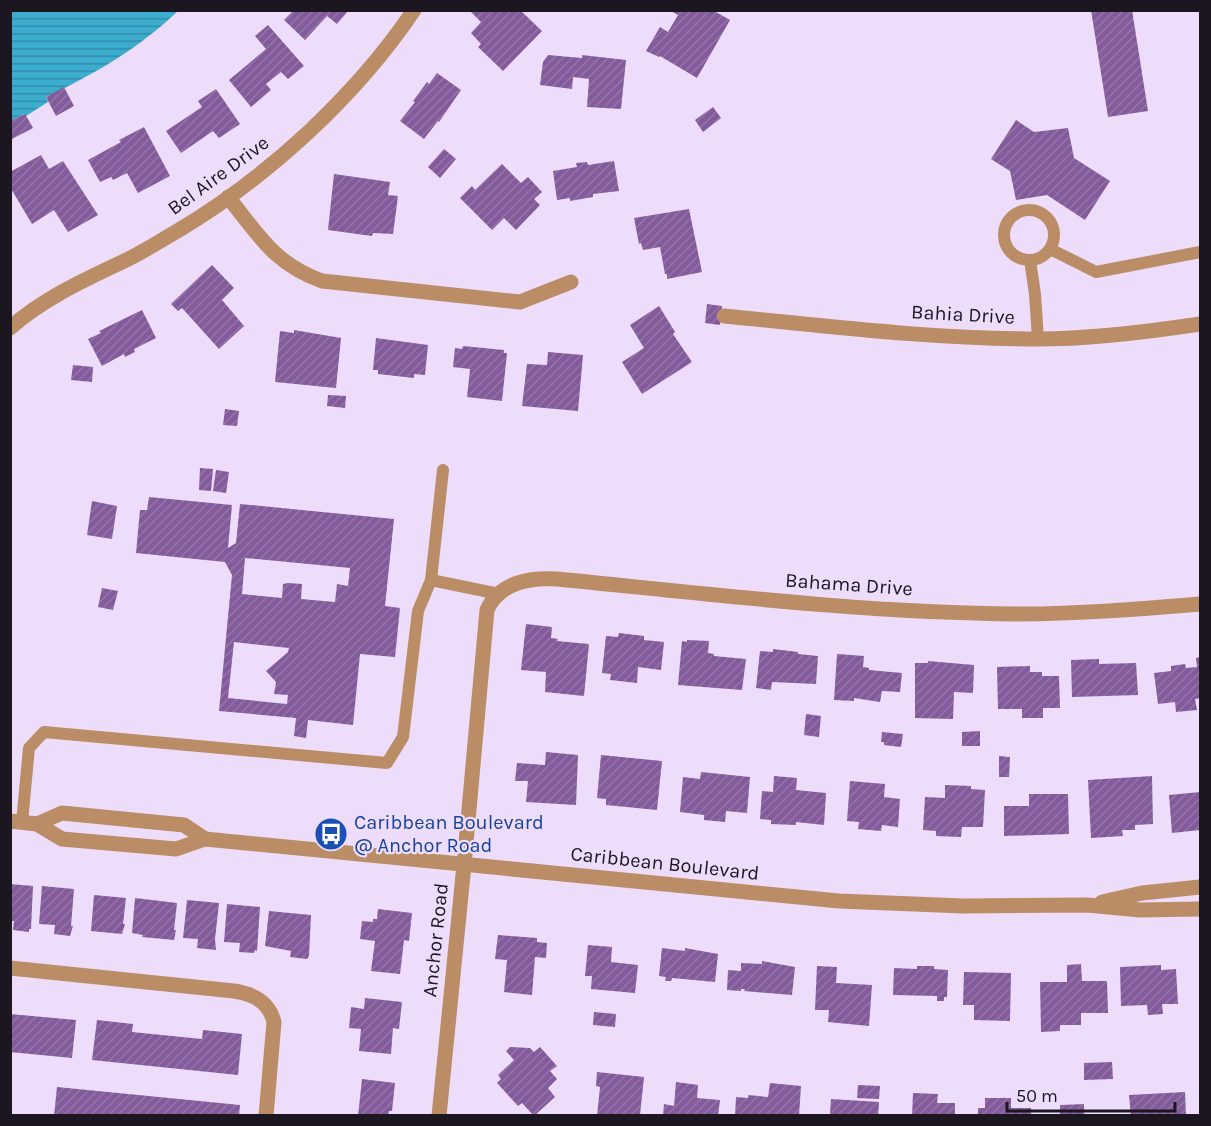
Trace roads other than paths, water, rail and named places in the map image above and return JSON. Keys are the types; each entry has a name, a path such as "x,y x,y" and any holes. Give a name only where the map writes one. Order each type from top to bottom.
{"street":[{"name":"Bel Aire Drive","path":"10,328 72,286 121,263 182,229 275,161 327,113 389,45 414,10"},
{"path":"228,197 261,240 281,260 305,275 322,280 520,302 571,282"},
{"name":"Bahia Drive","path":"724,316 926,334 1038,339 1106,335 1200,324"},
{"name":"Bahama Drive","path":"499,594 519,582 545,578 849,607 979,613 1102,611 1200,604"},
{"name":"Anchor Road","path":"439,1116 486,619 492,600 499,594"},
{"name":"Caribbean Boulevard","path":"23,822 62,813 184,825 205,839"},
{"name":"Caribbean Boulevard","path":"23,822 62,838 176,849 205,839 839,901 963,906 1087,905 1140,910 1200,909"},
{"name":"Caribbean Boulevard","path":"1087,905 1142,893 1200,887"},
{"path":"10,968 234,991 252,995 266,1005 272,1014 274,1033 266,1116"}],"lane":[{"path":"1033,211 1048,219 1052,225 1054,241 1045,255 1030,260 1015,255 1005,242 1006,226 1017,214 1033,211"},
{"path":"1050,249 1096,272 1200,252"},
{"path":"1030,260 1038,339"},
{"path":"23,822 29,748 44,732 387,763 403,737 418,611 431,580 443,470"},
{"path":"431,580 499,594"}],"water":[{"path":"11,11 178,11 148,37 116,59 46,97 48,102 26,116 24,114 11,121"}],"place":[{"name":"Caribbean Boulevard @ Anchor Road","path":"331,834"}]}
